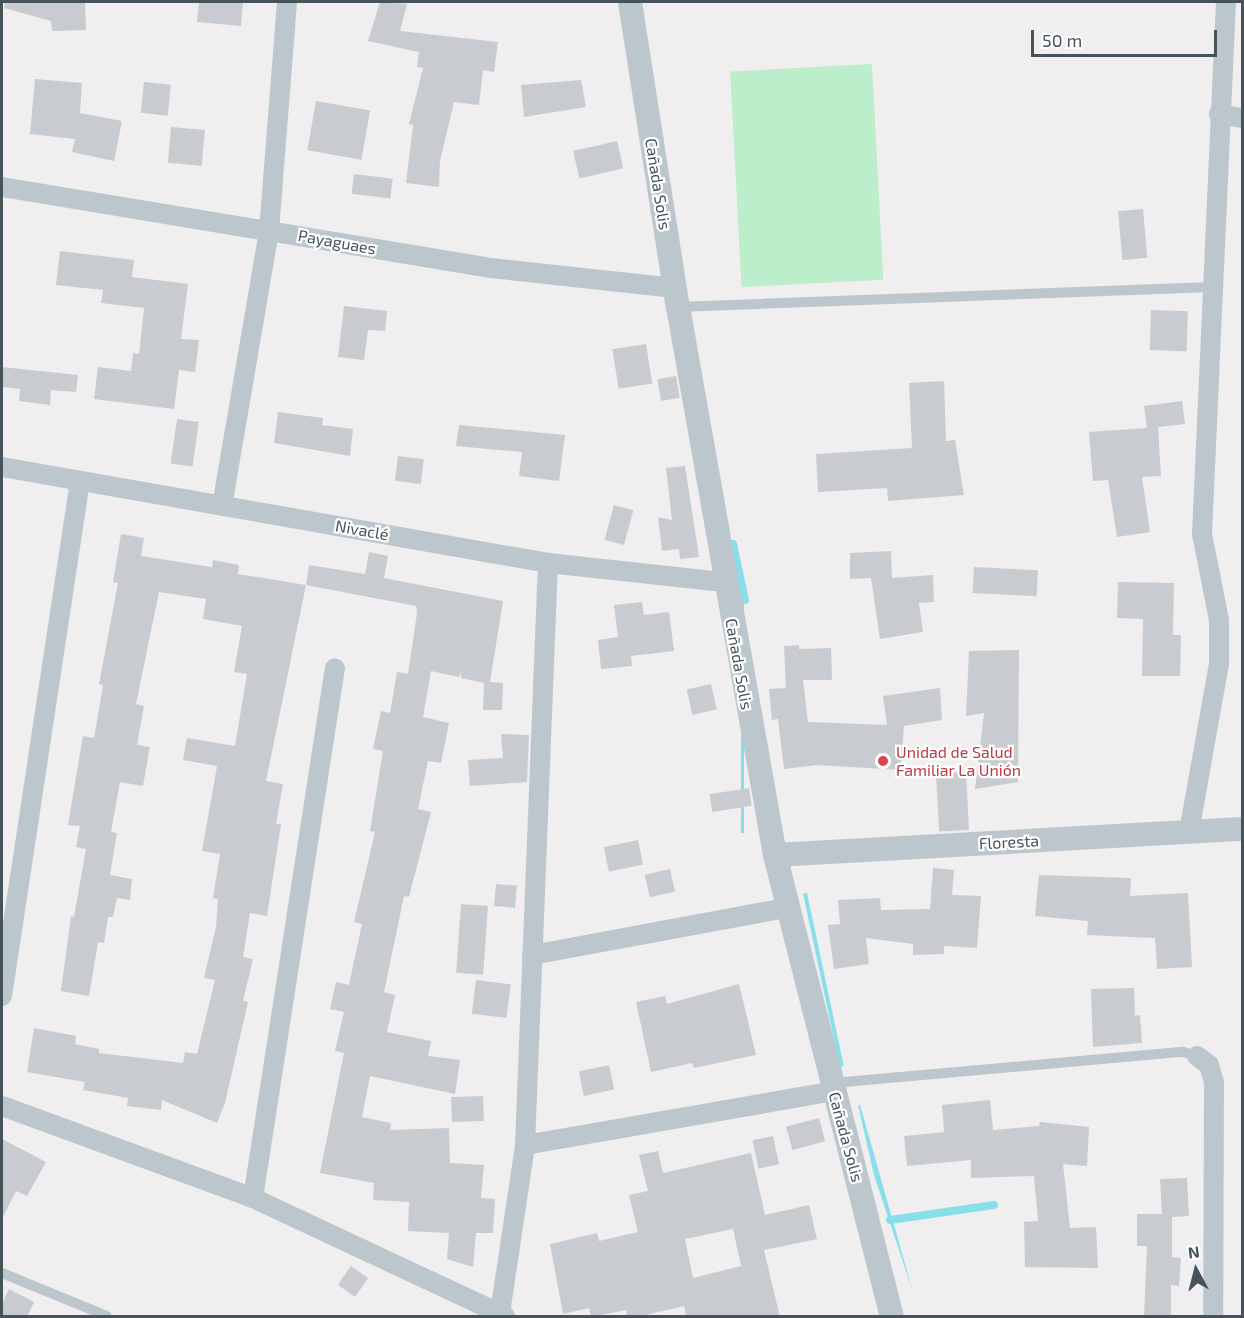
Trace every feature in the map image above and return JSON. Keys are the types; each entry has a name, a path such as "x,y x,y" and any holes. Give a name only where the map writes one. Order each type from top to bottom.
{"street":[{"path":"222,506 269,231 287,2"},
{"name":"Cañada Solis","path":"630,2 676,298 724,582 774,855 785,908 892,1317"},
{"path":"1189,832 1219,664 1219,620 1202,534 1219,114 1226,2"},
{"path":"1219,114 1242,118"},
{"name":"Payaguaes","path":"2,187 676,298"},
{"name":"Nivaclé","path":"2,467 548,563 724,582"},
{"path":"2,996 80,481"},
{"path":"2,1106 254,1198 503,1315 525,1145 548,563"},
{"path":"254,1198 335,668"},
{"name":"Floresta","path":"774,855 1242,828"},
{"path":"532,955 785,908"},
{"path":"1197,1056 1209,1065 1214,1082 1213,1317"},
{"path":"525,1145 832,1087"}],"lane":[{"path":"676,298 1213,287"},
{"path":"832,1087 1183,1052 1197,1056"},
{"path":"2,1273 107,1317"}],"green space":[{"path":"872,64 883,280 741,287 730,71"}],"water":[{"path":"741,591 744,591 744,833 741,833"},
{"path":"807,893 844,1066 840,1067 803,894"},
{"path":"858,1105 860,1105 913,1292 874,1175"}],"building":[{"path":"5,2 85,2 86,30 52,31 51,21 4,8"},
{"path":"199,2 243,2 241,26 197,22"},
{"path":"380,2 407,4 400,31 498,42 494,72 483,70 479,105 454,102 440,161 439,187 406,183 413,125 409,124 423,68 417,67 419,52 368,41"},
{"path":"35,79 82,83 80,113 122,121 114,161 72,152 75,139 30,134"},
{"path":"581,80 586,107 524,117 521,85"},
{"path":"144,82 171,85 168,116 141,113"},
{"path":"316,101 370,111 361,160 307,150"},
{"path":"171,127 205,130 202,166 168,163"},
{"path":"617,141 623,168 579,178 573,151"},
{"path":"354,174 393,179 390,199 352,194"},
{"path":"1143,209 1147,258 1122,260 1118,211"},
{"path":"60,251 134,260 132,277 188,284 181,339 199,340 195,372 179,370 174,409 94,399 98,367 131,371 133,353 139,354 144,308 101,303 103,290 56,285"},
{"path":"344,306 387,311 385,331 368,330 364,360 338,357"},
{"path":"1151,310 1188,311 1187,351 1150,350"},
{"path":"646,344 652,384 619,389 612,349"},
{"path":"2,367 78,375 76,392 51,390 50,405 19,401 20,389 2,387"},
{"path":"676,376 680,398 661,401 657,379"},
{"path":"944,381 946,441 955,440 964,495 888,501 887,488 818,492 816,454 912,448 909,383"},
{"path":"1182,401 1185,424 1158,427 1161,476 1142,477 1150,532 1117,537 1108,480 1093,481 1089,432 1147,428 1144,406"},
{"path":"278,412 323,418 322,425 353,429 350,456 274,443"},
{"path":"177,419 199,422 193,467 171,464"},
{"path":"459,425 565,435 559,481 519,476 522,452 456,446"},
{"path":"398,456 424,459 421,484 395,481"},
{"path":"685,466 699,557 680,559 679,549 662,551 658,517 672,520 666,468"},
{"path":"614,505 633,510 624,545 605,540"},
{"path":"121,534 144,538 141,556 212,567 213,560 239,565 238,574 306,585 266,781 283,784 276,824 281,824 267,916 250,913 243,957 253,959 243,1001 248,1002 225,1103 217,1123 162,1100 161,1110 127,1106 128,1098 83,1090 85,1082 27,1072 34,1028 76,1036 75,1044 99,1049 99,1053 183,1063 185,1052 197,1054 215,980 204,978 216,927 218,899 213,898 220,854 202,851 217,766 183,760 187,738 235,746 247,674 234,672 242,626 203,619 206,599 159,592 136,704 144,706 137,745 150,747 143,786 120,782 111,832 117,833 110,875 132,879 130,900 117,898 113,917 108,917 104,943 98,942 89,996 61,991 71,916 74,917 86,849 76,847 80,826 68,825 83,736 94,738 103,685 99,684 118,583 113,582"},
{"path":"891,551 892,578 933,575 934,602 919,603 923,632 880,639 871,578 850,579 850,553"},
{"path":"369,552 388,556 384,578 503,601 490,682 503,683 502,710 483,710 484,683 461,678 461,671 459,677 431,671 423,717 449,723 441,763 428,761 418,809 431,812 409,897 404,896 384,992 395,995 387,1032 431,1041 428,1056 460,1060 455,1094 370,1076 362,1117 391,1123 390,1130 449,1128 450,1163 484,1165 481,1198 495,1199 493,1233 476,1233 473,1267 447,1259 449,1233 408,1231 409,1202 373,1200 374,1183 320,1173 344,1053 335,1051 344,1012 330,1009 336,982 349,985 362,924 354,922 375,832 370,831 383,751 373,749 381,711 390,713 397,672 408,674 417,613 416,606 306,585 309,565 365,574"},
{"path":"974,567 1038,570 1037,596 973,593"},
{"path":"1118,582 1174,583 1173,635 1181,635 1180,676 1142,676 1143,619 1117,618"},
{"path":"642,602 644,615 669,612 674,651 631,656 632,666 601,669 598,640 618,637 614,605"},
{"path":"799,645 799,649 831,648 832,680 803,680 808,722 887,725 883,696 940,688 942,720 904,726 901,770 817,765 784,769 778,719 772,720 769,689 786,688 784,646"},
{"path":"1019,650 1018,782 975,789 984,713 966,716 969,651"},
{"path":"711,684 717,709 692,715 687,690"},
{"path":"501,734 529,735 527,782 470,786 468,760 503,758"},
{"path":"966,772 969,830 939,831 936,774"},
{"path":"749,788 752,806 712,812 709,794"},
{"path":"638,840 643,864 609,872 604,847"},
{"path":"933,868 954,870 952,895 981,896 977,948 944,946 944,954 913,955 913,944 866,938 869,964 834,969 828,925 840,924 838,900 880,898 881,910 930,909"},
{"path":"670,869 675,891 650,897 645,875"},
{"path":"1039,875 1131,878 1130,896 1188,893 1192,967 1157,969 1155,938 1087,935 1088,921 1035,916"},
{"path":"496,884 517,886 515,908 494,906"},
{"path":"461,904 488,906 483,975 456,973"},
{"path":"476,980 511,984 507,1018 472,1014"},
{"path":"739,984 756,1055 694,1068 692,1063 651,1072 636,1002 665,996 667,1004"},
{"path":"1134,988 1135,1016 1140,1015 1142,1043 1093,1047 1091,989"},
{"path":"609,1065 614,1089 584,1096 579,1071"},
{"path":"483,1096 484,1121 452,1122 451,1097"},
{"path":"990,1100 993,1130 1039,1126 1040,1122 1089,1127 1087,1166 1063,1164 1070,1228 1096,1227 1098,1268 1025,1267 1024,1222 1038,1221 1034,1176 971,1178 971,1160 907,1166 904,1136 944,1132 942,1105"},
{"path":"819,1118 825,1141 792,1150 786,1127"},
{"path":"773,1136 779,1164 758,1169 752,1140"},
{"path":"2,1139 46,1162 27,1196 16,1191 2,1219"},
{"path":"658,1151 663,1173 751,1153 765,1215 809,1205 817,1239 764,1250 780,1317 686,1317 684,1306 637,1317 627,1317 626,1310 591,1317 589,1308 563,1314 550,1244 597,1233 599,1241 638,1232 629,1195 648,1191 639,1155","holes":["733,1229 741,1266 693,1278 685,1239"]},
{"path":"1187,1178 1189,1216 1172,1217 1172,1257 1181,1258 1179,1286 1171,1285 1171,1317 1144,1317 1147,1246 1137,1246 1137,1214 1162,1214 1160,1179"},
{"path":"351,1266 368,1278 355,1297 338,1285"},
{"path":"9,1289 34,1302 27,1317 2,1317 2,1304"}],"waterway":[{"path":"733,544 745,600"},
{"path":"890,1220 994,1205"}],"place":[{"name":"Unidad de Salud Familiar La Unión","path":"883,761"}]}
